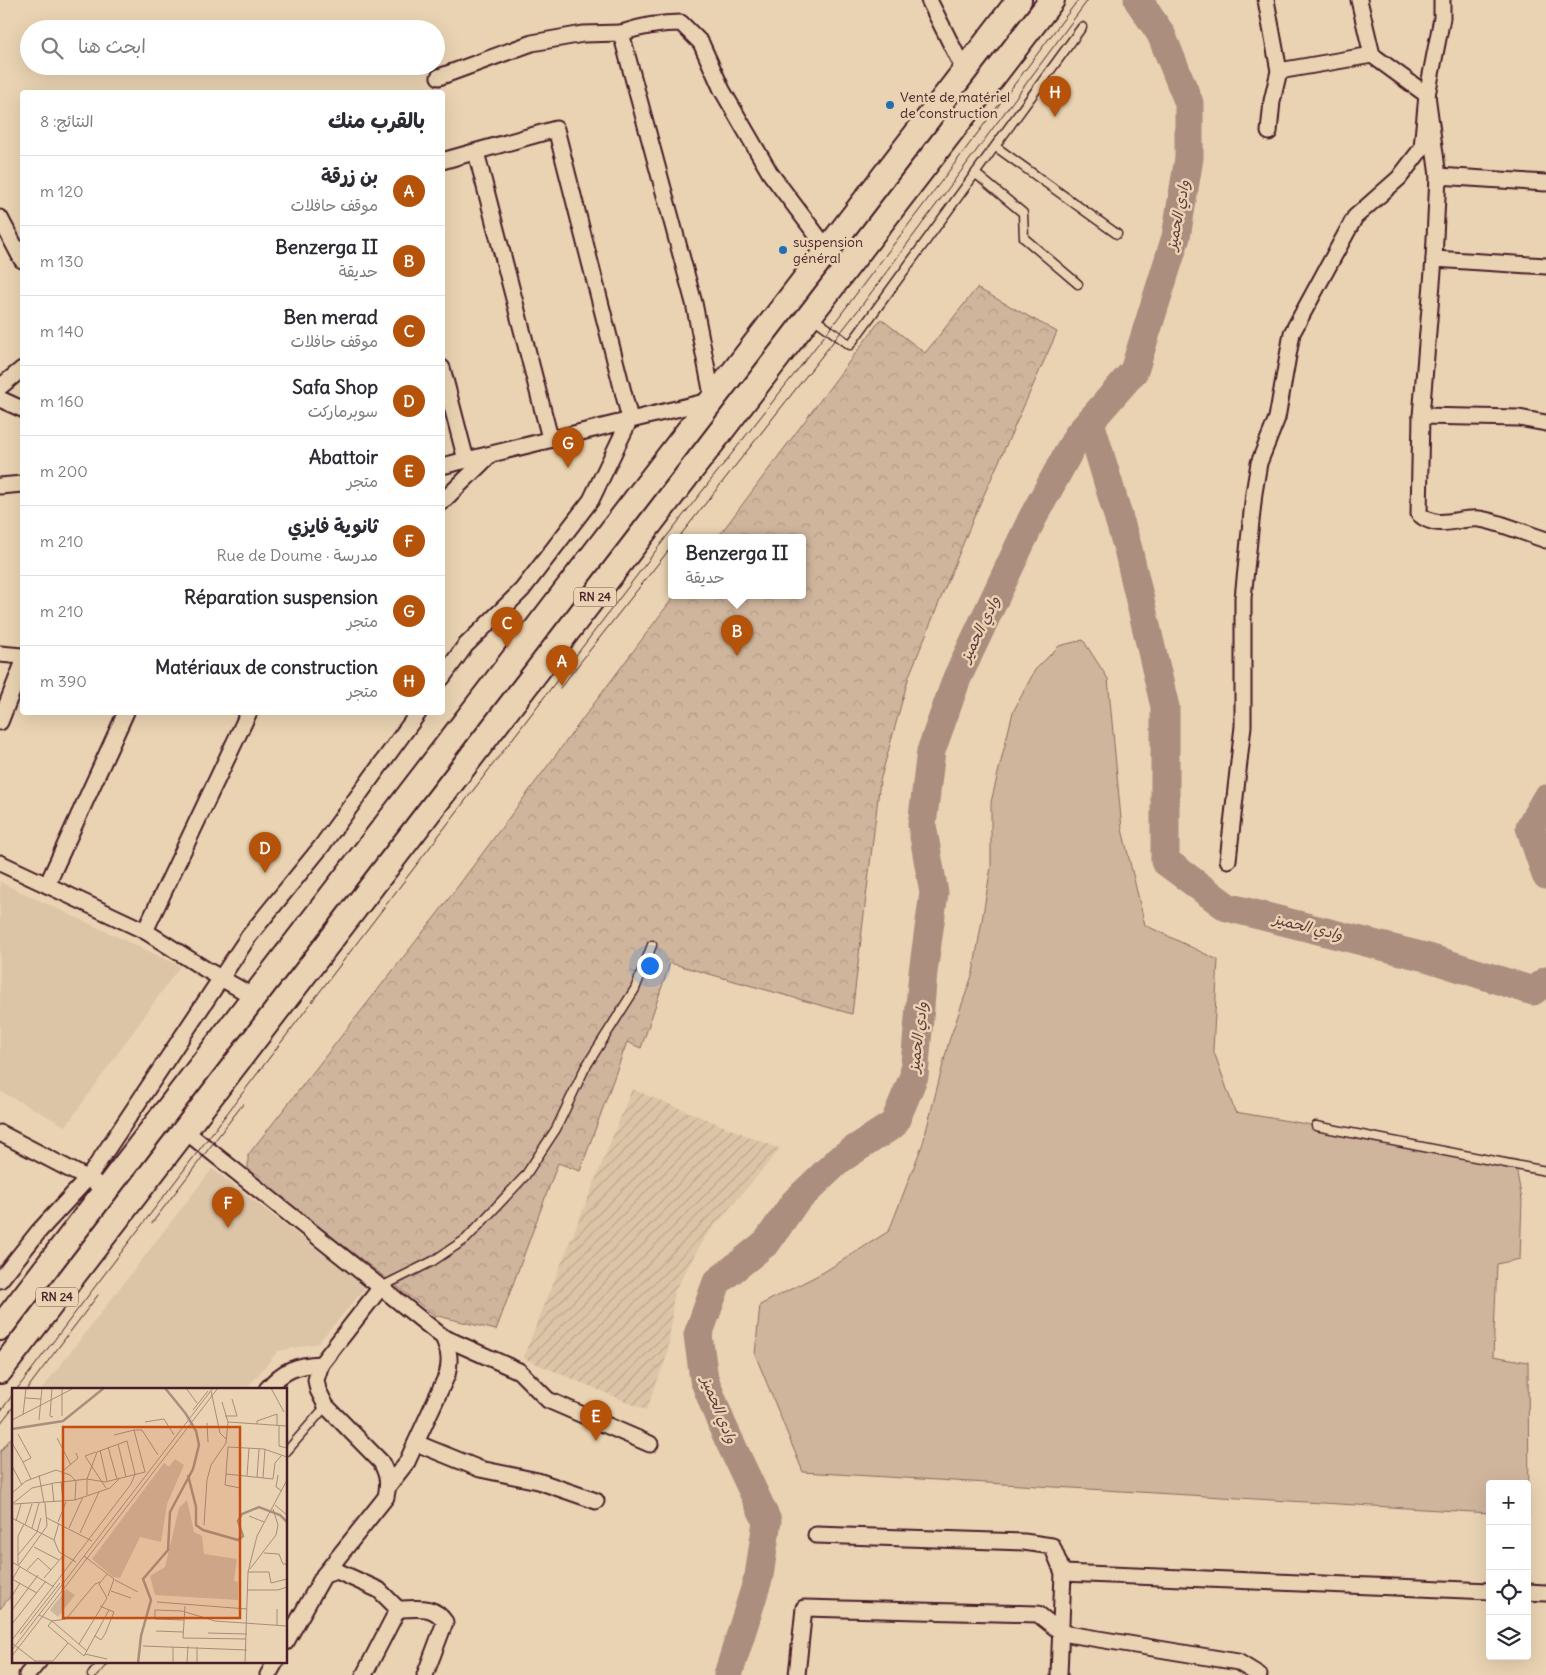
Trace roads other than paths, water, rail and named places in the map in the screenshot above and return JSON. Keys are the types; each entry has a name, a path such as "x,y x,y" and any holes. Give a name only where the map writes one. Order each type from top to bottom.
{"main road":[{"name":"RN 24","path":"0,1328 101,1188 254,997 1019,0"},
{"name":"RN 24","path":"0,1371 1052,0"},
{"path":"113,1222 101,1188 136,1192"}],"street":[{"path":"929,0 965,72"},
{"path":"1266,0 1279,71 1272,102 1269,132"},
{"path":"1359,0 1372,56 1427,95 1438,176 1434,259 1421,416 1419,514 1426,520 1440,524 1478,519 1546,540"},
{"path":"1228,860 1243,726 1243,598 1259,463 1277,418 1292,333 1355,217 1399,178 1422,148 1427,95 1442,18 1442,0"},
{"path":"445,75 532,43 583,34 621,33 647,24 681,23 690,30 700,43 722,90 770,173 828,250"},
{"path":"445,465 489,456 550,438 713,400 694,303 621,33"},
{"path":"1279,71 1372,56"},
{"path":"439,77 444,75"},
{"path":"445,160 556,129 630,419 591,500 522,590 465,646 445,674"},
{"path":"476,152 550,438"},
{"path":"1438,176 1546,184"},
{"path":"0,218 20,256"},
{"path":"1434,259 1546,266"},
{"path":"0,387 20,371"},
{"path":"445,380 466,460"},
{"path":"0,399 20,408"},
{"path":"1421,416 1519,418 1546,423"},
{"path":"445,499 489,456"},
{"path":"0,486 20,484"},
{"path":"0,654 20,656"},
{"path":"0,722 20,671"},
{"path":"46,885 125,715"},
{"path":"145,931 248,715"},
{"path":"0,1280 39,1231 101,1188 222,979 249,936 321,847 417,715"},
{"path":"0,863 145,931 254,997"},
{"path":"184,1130 443,1337 520,1371 548,1400 650,1444"},
{"path":"0,1133 101,1188"},
{"path":"288,1638 324,1574 386,1497 389,1485 387,1472 381,1462 326,1406 318,1390 316,1380 321,1364 381,1287"},
{"path":"389,1485 407,1462 447,1375 450,1361 448,1347 443,1337"},
{"path":"268,1388 283,1372 294,1367 321,1364"},
{"path":"416,1442 480,1469 538,1481 596,1501"},
{"path":"816,1535 1024,1542 1052,1546 1063,1573 1059,1675"},
{"path":"324,1574 337,1570 379,1590 398,1609 428,1608 439,1612 445,1622 425,1675"},
{"path":"1063,1573 1486,1591"},
{"path":"1531,1592 1546,1593"},
{"path":"797,1675 804,1608 1038,1614 1062,1633 1238,1662 1259,1675"},
{"path":"364,1675 398,1609"},
{"path":"27,1675 38,1662"},
{"path":"268,1675 275,1662"}],"lane":[{"path":"810,316 850,345 1082,27"},
{"path":"996,147 1116,234"},
{"path":"976,174 1023,213 1024,238 1078,284"},
{"path":"381,1287 434,1261 466,1239 525,1176 556,1129 585,1068 635,989 652,945"},
{"path":"1316,1126 1546,1171"},
{"path":"288,1450 326,1406"},
{"path":"92,1675 103,1662"}],"waterway":[{"name":"وادي الحميز","path":"728,1675 759,1576 767,1521 722,1425 704,1379 698,1335 717,1282 767,1242 794,1203 840,1159 894,1124 914,1076 923,972 934,893 922,825 931,751 957,678 1032,519 1078,435 1134,371 1176,237 1189,158 1189,103 1161,34 1138,0"},
{"name":"وادي الحميز","path":"1090,422 1128,549 1165,707 1165,861 1227,907 1429,958 1533,991 1546,981"},
{"name":"وادي الحميز","path":"1546,799 1530,827 1546,875"}],"tram line":[{"path":"669,534 829,330 1078,0"},
{"path":"681,534 859,309 1088,0"},
{"path":"18,1388 668,535"},
{"path":"560,688 668,551"},
{"path":"152,1223 243,1104"},
{"path":"28,1388 98,1295"},
{"path":"0,1412 12,1396"},
{"path":"0,1424 12,1409"}],"place":[{"name":"Vente de matériel de construction","path":"890,105"},
{"name":"Matériaux de construction","path":"1055,117"},
{"name":"suspension général","path":"783,250"},
{"name":"Réparation suspension","path":"568,468"},
{"name":"Ben merad","path":"507,648"},
{"name":"Benzerga II","path":"737,656"},
{"name":"بن زرقة","path":"562,686"},
{"name":"Safa Shop","path":"265,873"},
{"name":"ثانوية فايزي","path":"228,1228"},
{"name":"Abattoir","path":"596,1441"}]}
